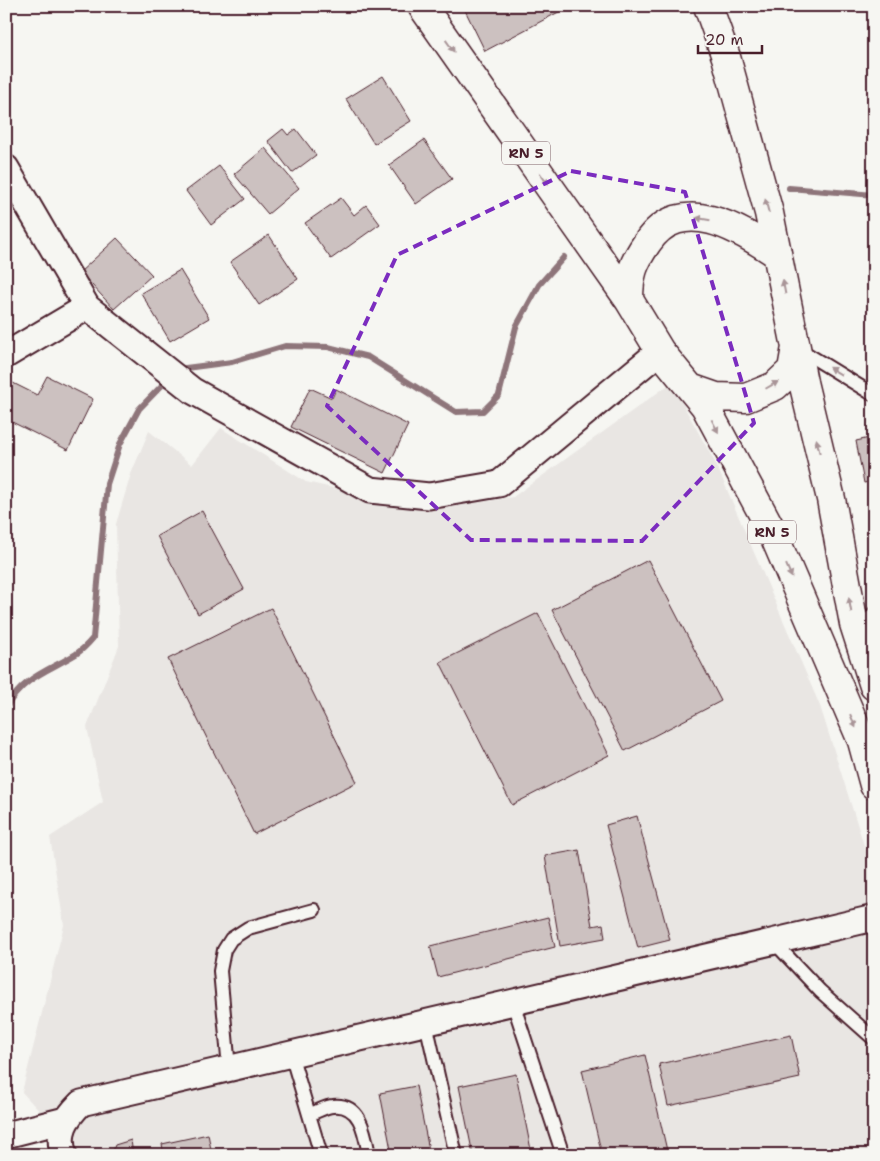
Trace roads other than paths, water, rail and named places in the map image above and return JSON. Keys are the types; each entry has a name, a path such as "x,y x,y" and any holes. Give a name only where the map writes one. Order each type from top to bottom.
{"highway":[{"name":"RN 5","path":"422,6 629,300 660,351 705,406 772,531 862,741 874,785"},
{"path":"708,6 731,76 769,214 796,347 831,499 858,637 874,686"},
{"path":"629,300 629,277 638,256 656,230 682,218 700,217 743,231 778,254"},
{"path":"693,389 716,397 746,398 775,386 792,370 796,347"}],"street":[{"path":"6,168 86,307 193,392 370,490 429,496 498,484 660,351"},
{"path":"6,355 86,307"},
{"path":"6,1134 64,1120 80,1103 426,1023 512,1000 874,918"},
{"path":"64,1120 61,1147 64,1155"}],"lane":[{"path":"796,347 874,395"},
{"path":"858,637 874,612"},
{"path":"229,1068 220,971 224,950 231,939 248,928 314,910"},
{"path":"773,942 820,991 874,1039"},
{"path":"512,1000 563,1155"},
{"path":"426,1023 456,1155"},
{"path":"291,1054 321,1155"},
{"path":"310,1114 333,1106 348,1108 359,1118 369,1155"}],"waterway":[{"path":"789,188 874,195"},
{"path":"178,369 232,362 285,346 328,347 368,357 456,412 483,411 499,395 516,327 539,285 564,257"},
{"path":"6,708 13,697 28,682 76,654 93,638 107,484 120,444 139,409 169,378"}]}
